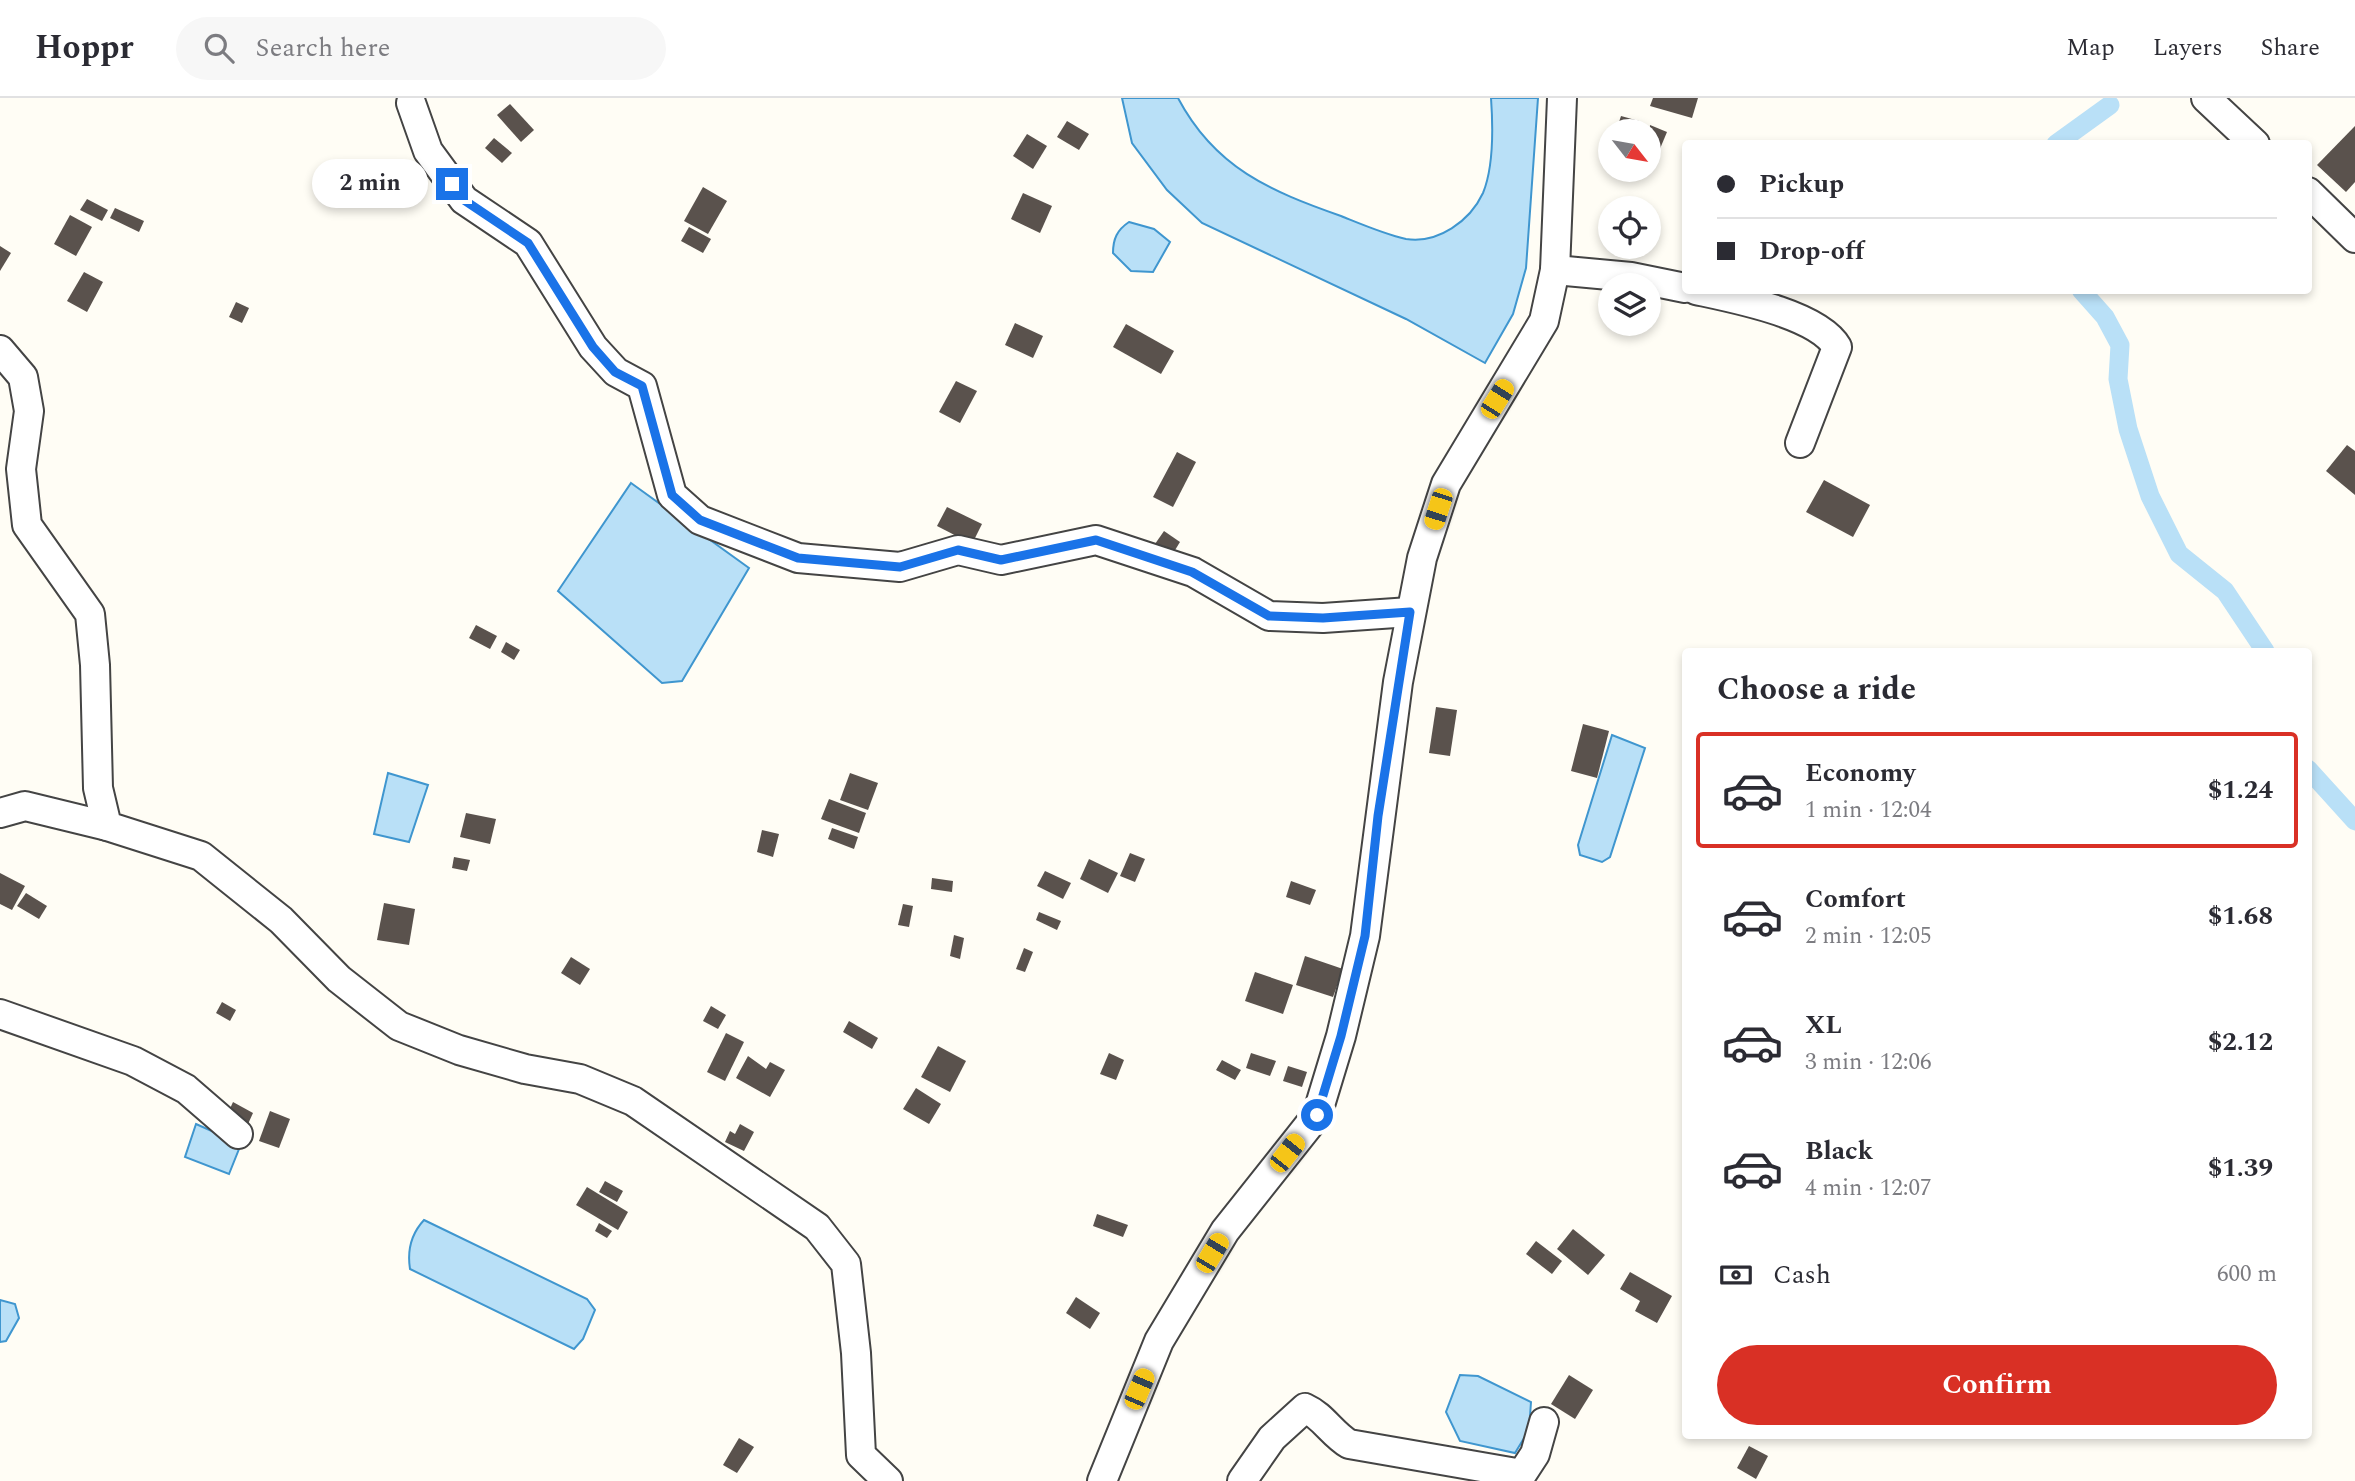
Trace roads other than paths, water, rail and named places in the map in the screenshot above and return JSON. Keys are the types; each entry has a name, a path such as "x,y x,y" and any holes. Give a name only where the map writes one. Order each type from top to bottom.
{"street":[{"path":"1102,1481 1159,1341 1225,1231 1317,1115 1341,1036 1365,936 1378,816 1410,612 1422,558 1446,484 1544,321 1555,270 1562,98"},
{"path":"2206,98 2251,140"},
{"path":"411,103 428,151 464,200 528,243 593,347 615,372 642,386 672,495 700,520 798,558 900,567 958,550 1001,560 1096,540 1192,572 1269,616 1323,618 1410,612"},
{"path":"2312,196 2355,237"},
{"path":"1555,270 1631,277 1682,287"},
{"path":"1711,294 1769,309 1818,327 1831,337 1837,347 1834,362 1800,443"},
{"path":"0,350 23,377 29,411 20,469 27,525 90,614 95,665 98,788 107,826"},
{"path":"0,813 25,806 107,826 201,856 281,920 339,979 399,1026 459,1050 525,1069 580,1079 633,1101 817,1227 846,1264 856,1353 861,1455 888,1481"},
{"path":"0,1014 133,1061 186,1089 238,1134"},
{"path":"1242,1481 1272,1438 1305,1408 1317,1413 1331,1432 1349,1444 1522,1474 1535,1454 1544,1422"}],"water":[{"path":"1122,98 1178,98 1209,142 1227,160 1247,174 1315,207 1389,234 1418,240 1430,238 1452,228 1470,213 1483,193 1491,158 1491,98 1538,98 1526,268 1513,314 1485,363 1406,319 1202,223 1167,190 1132,143"},
{"path":"1129,222 1154,229 1170,242 1153,272 1131,271 1113,253 1116,235"},
{"path":"631,483 749,568 682,681 662,683 558,591"},
{"path":"1612,735 1645,748 1610,857 1602,862 1580,855 1578,845"},
{"path":"388,773 428,785 409,842 374,834"},
{"path":"196,1124 241,1144 229,1174 185,1157"},
{"path":"424,1220 587,1299 595,1310 583,1339 574,1349 410,1269 411,1243"},
{"path":"0,1300 15,1304 19,1318 6,1341 0,1342"},
{"path":"1460,1375 1478,1376 1531,1402 1529,1430 1515,1453 1460,1441 1446,1412"}],"waterway":[{"path":"2062,140 2110,105"},
{"path":"2085,294 2105,317 2120,345 2118,379 2128,429 2150,496 2179,554 2225,591 2263,648"},
{"path":"2312,773 2355,821"}]}
